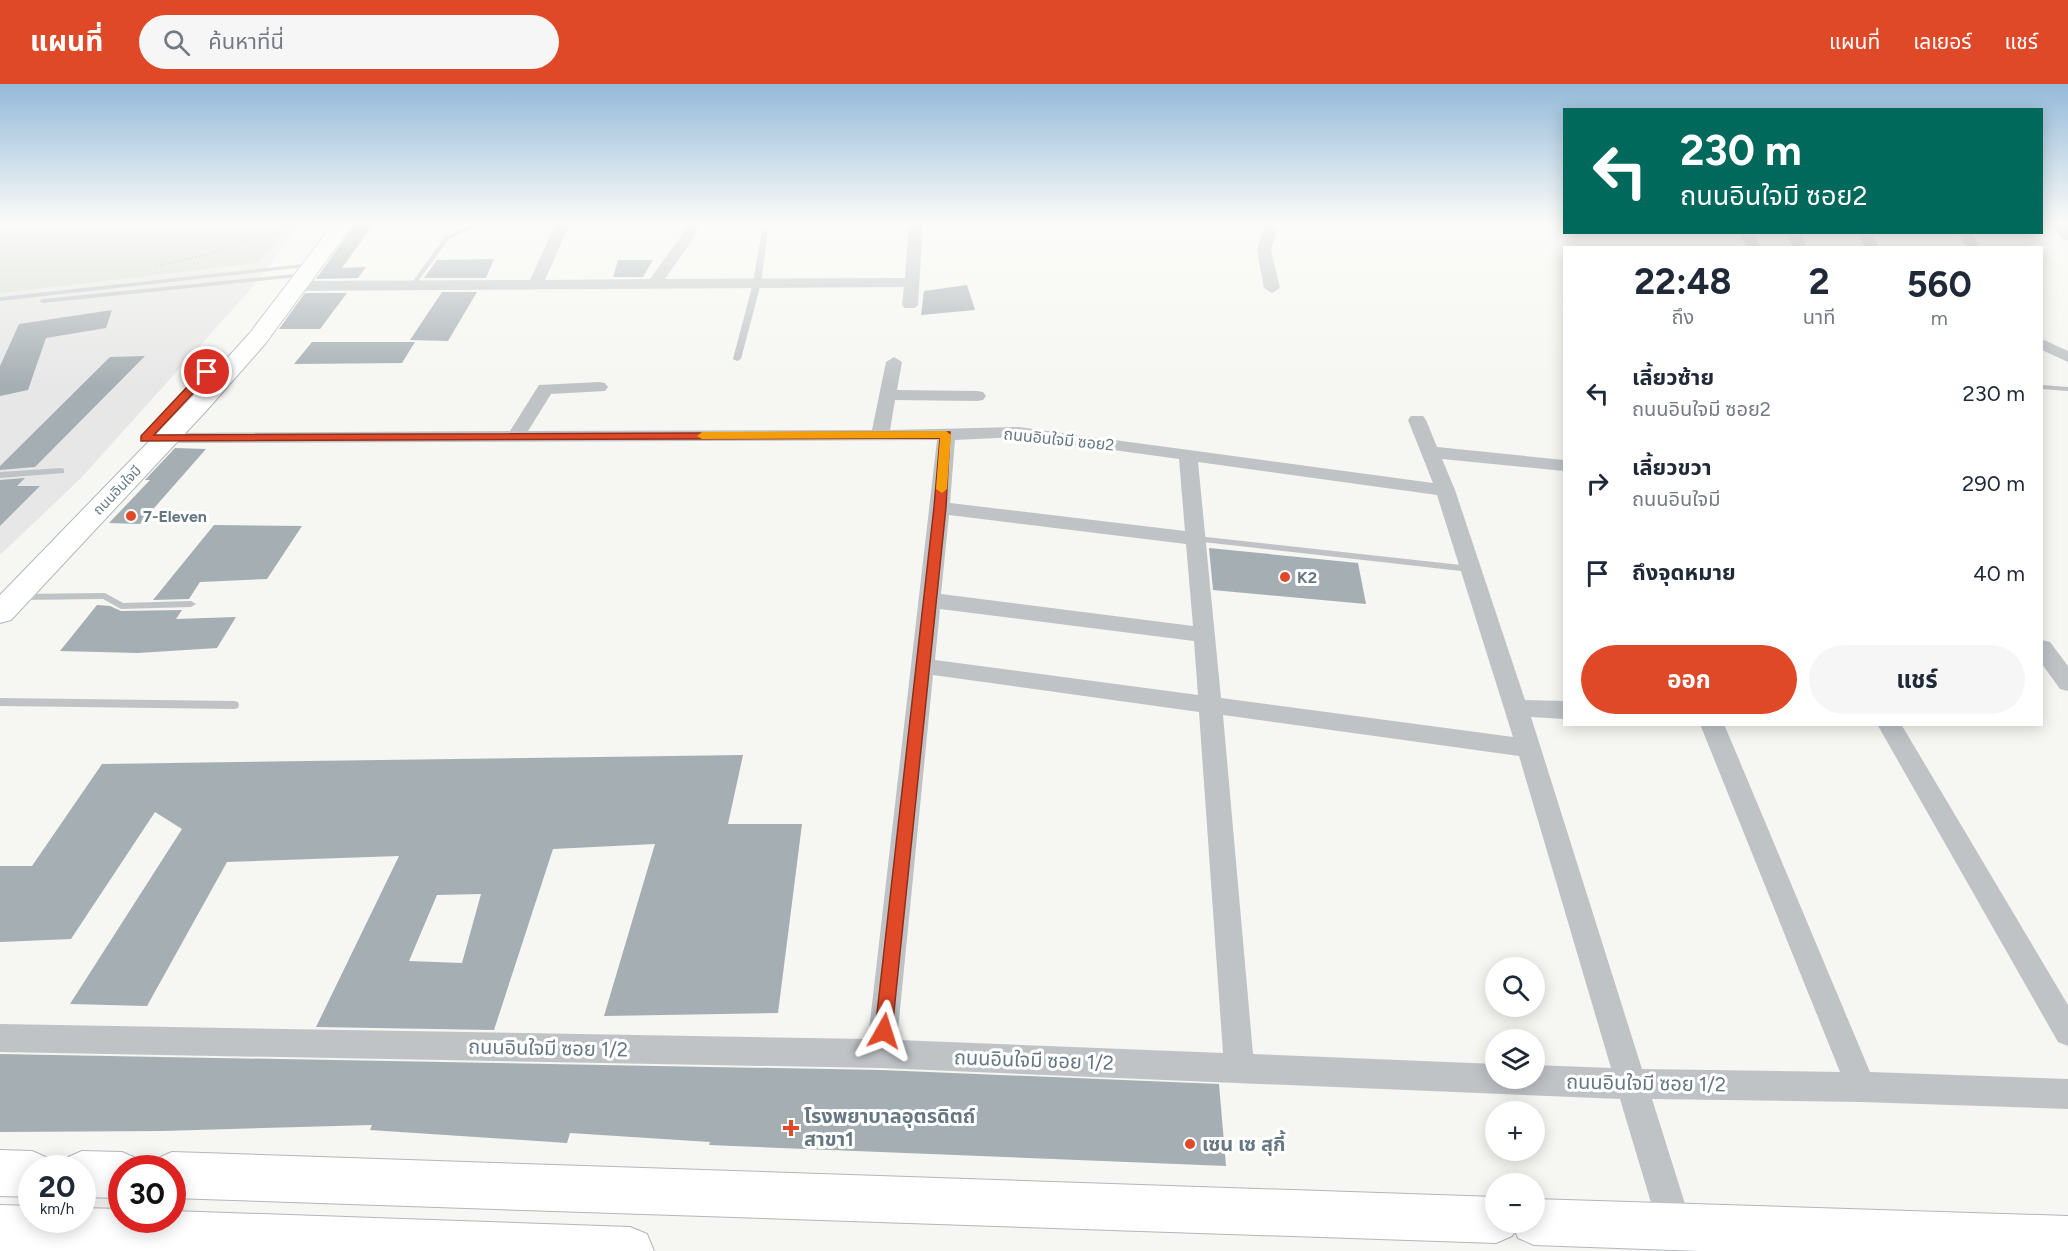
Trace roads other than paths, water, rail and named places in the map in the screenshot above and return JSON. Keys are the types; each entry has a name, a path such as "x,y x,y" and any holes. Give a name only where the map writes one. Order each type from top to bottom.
{"main road":[{"name":"ถนนอินใจมี","path":"5,599 155,438 257,339 297,277"},
{"path":"0,1173 18,1174"},
{"path":"186,1176 1485,1220"},
{"path":"1545,1222 2068,1240"},
{"path":"0,1228 127,1242 630,1251"}],"street":[{"path":"332,277 412,286 913,282"},
{"path":"536,284 539,277"},
{"path":"654,284 659,277"},
{"path":"910,305 913,277"},
{"path":"1270,277 1272,288"},
{"path":"2043,344 2068,357"},
{"path":"880,435 894,362"},
{"path":"516,436 545,389 599,387"},
{"path":"888,395 977,396"},
{"path":"1417,420 1445,490 1516,708 1675,1226"},
{"name":"ถนนอินใจมี ซอย2","path":"155,438 946,435 1018,432 1445,490"},
{"path":"881,1054 946,435"},
{"path":"1430,452 1563,465"},
{"path":"1188,456 1197,539 1239,1068"},
{"path":"940,507 1197,539"},
{"path":"929,600 1205,635"},
{"path":"2043,649 2068,683"},
{"path":"923,666 1527,748"},
{"path":"1516,708 1563,710"},
{"path":"1713,726 1861,1087"},
{"path":"1891,726 2068,1032"},
{"name":"ถนนอินใจมี ซอย 1/2","path":"1,1039 881,1054 1630,1084 1861,1087 2068,1094"}],"lane":[{"path":"5,302 263,277"},
{"path":"5,302 263,277"},
{"path":"412,286 418,277"},
{"path":"737,359 758,277"},
{"path":"2043,387 2068,389"},
{"path":"0,475 61,471"},
{"path":"1197,539 1470,569"},
{"path":"5,599 105,596 121,606 191,604"},
{"path":"0,702 234,705"}],"place":[{"name":"7-Eleven","path":"131,516"},
{"name":"K2","path":"1285,577"},
{"name":"โรงพยาบาลอุตรดิตถ์ สาขา1","path":"791,1128"},
{"name":"เซน เซ สุกี้","path":"1190,1144"}]}
